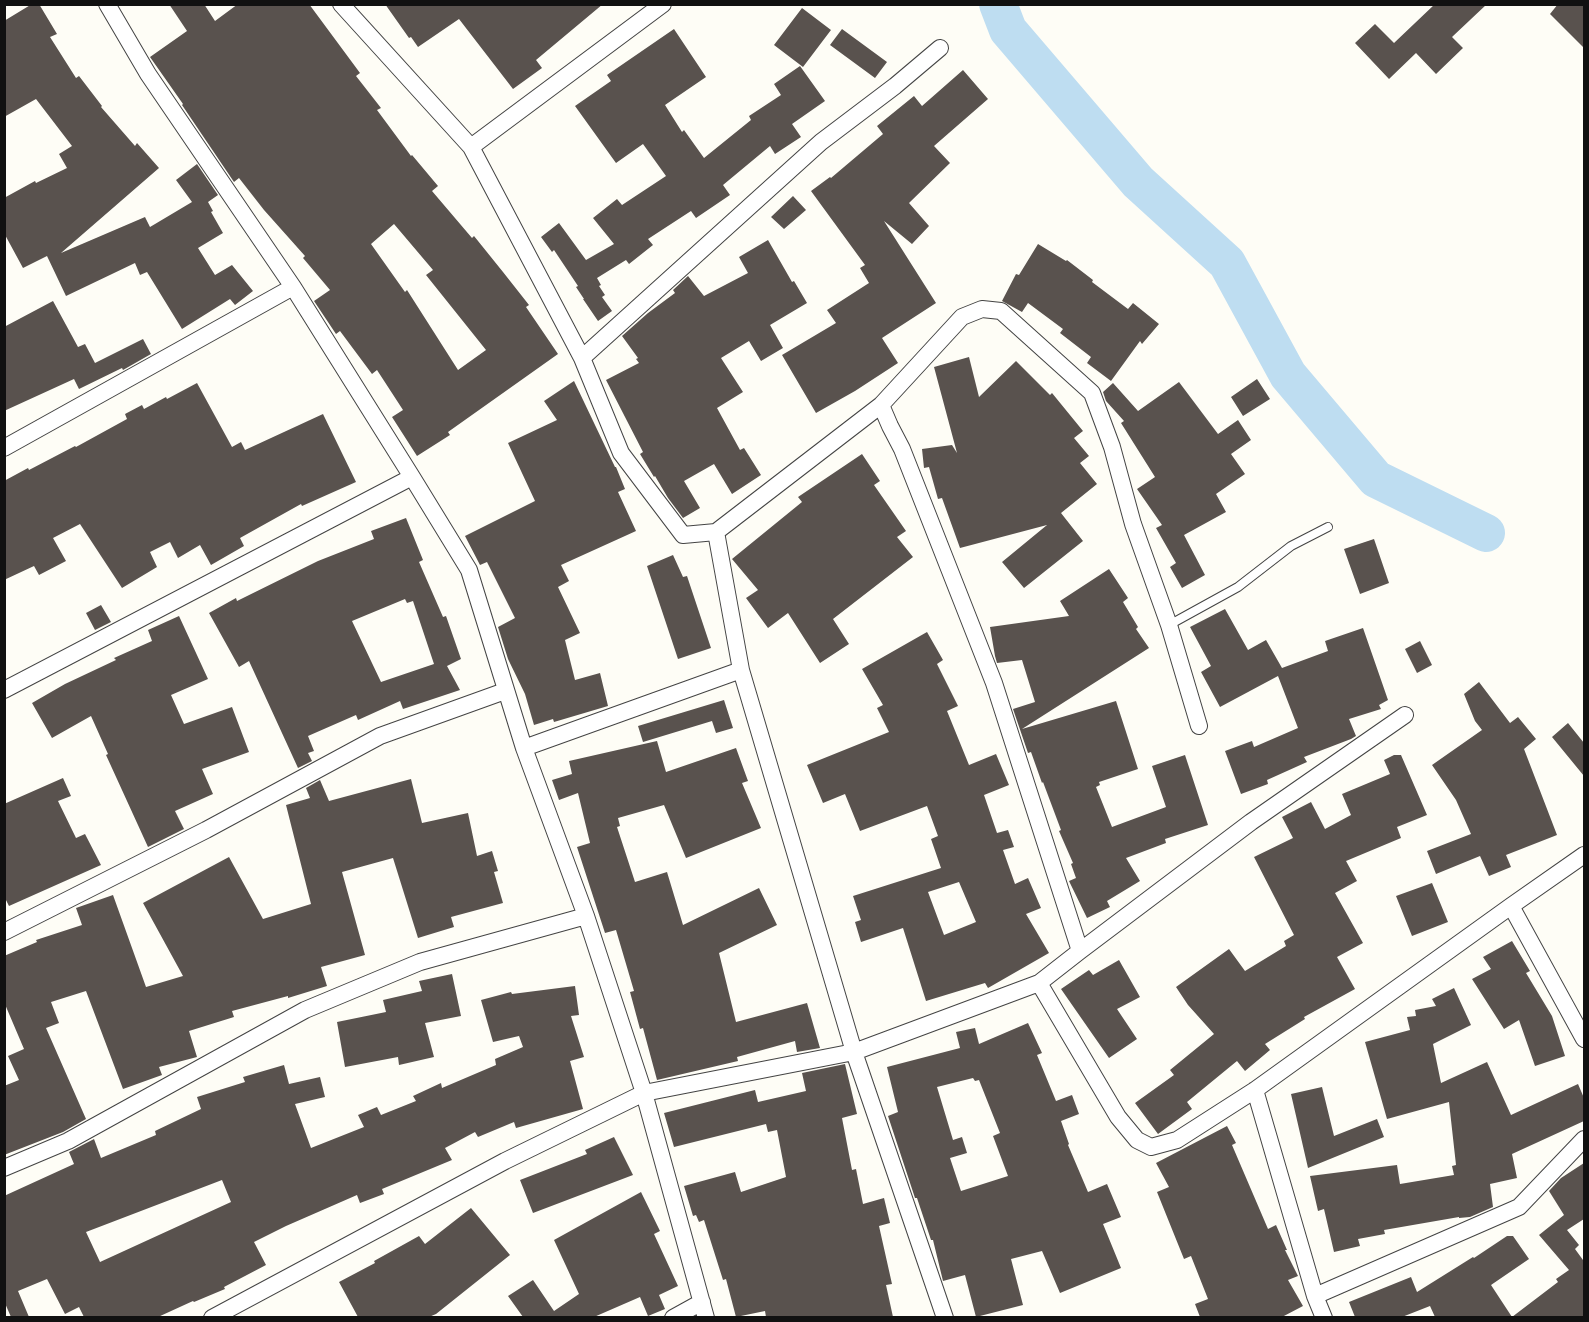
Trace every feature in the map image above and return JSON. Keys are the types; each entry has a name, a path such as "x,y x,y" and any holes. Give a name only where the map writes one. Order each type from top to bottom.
{"street":[{"path":"107,4 148,74 292,287 469,570 524,748 586,916 644,1093 704,1310 673,1317"},
{"path":"341,4 471,147 582,357 621,453 683,535 716,532 881,405 963,317 982,309 1001,310 1092,393 1112,447 1133,524 1168,625 1199,726"},
{"path":"471,147 663,4"},
{"path":"582,357 821,142 895,86 940,48"},
{"path":"4,448 292,287"},
{"path":"881,405 902,449 994,683 1080,951"},
{"path":"4,690 412,477"},
{"path":"716,532 741,670 854,1052 945,1317"},
{"path":"524,748 741,670"},
{"path":"4,932 207,830 380,736 505,691"},
{"path":"212,1317 505,1161 644,1093 854,1052 1039,983 1251,822 1405,715"},
{"path":"1039,983 1118,1117 1137,1140 1151,1147 1178,1140 1255,1090 1584,855"},
{"path":"1511,906 1584,1039"},
{"path":"4,1168 68,1141 305,1010 420,962 586,916"},
{"path":"1255,1090 1315,1296 1324,1317"},
{"path":"1315,1296 1519,1207 1584,1139"}],"lane":[{"path":"1168,625 1238,587 1291,546 1328,526"}],"building":[{"path":"32,4 39,4 57,34 50,37 76,78 79,76 101,107 135,146 137,143 159,168 61,253 145,217 150,227 192,202 176,180 197,164 218,195 208,202 223,233 198,248 215,275 232,265 253,291 235,305 230,299 182,329 147,272 140,275 135,263 66,296 47,256 23,268 4,233 4,198 35,181 36,183 67,168 59,154 72,146 36,99 4,117 4,21"},
{"path":"169,4 204,4 215,21 238,4 309,4 360,73 356,76 381,108 377,110 411,156 438,186 432,191 472,238 474,236 529,305 526,307 558,354 448,432 450,435 417,456 392,417 403,410 377,370 372,374 340,331 336,334 314,301 330,290 303,258 305,256 239,178 234,182 150,57 187,31","holes":["394,224 433,270 426,275 486,350 458,370 407,290 405,292 371,244"]},
{"path":"385,4 603,4 536,60 542,68 513,89 459,19 418,47"},
{"path":"1435,4 1487,4 1452,37 1463,48 1436,74 1416,53 1389,79 1355,43 1375,24 1394,43"},
{"path":"1558,4 1584,4 1584,48 1550,14"},
{"path":"802,8 831,30 803,67 774,45"},
{"path":"674,29 706,77 665,105 682,132 684,130 704,158 751,120 749,116 781,95 774,84 800,66 825,101 792,124 801,137 775,154 770,146 723,185 730,195 696,218 691,211 648,239 653,245 629,264 626,260 597,278 605,295 602,297 612,311 598,321 554,250 552,252 541,237 559,223 586,260 614,244 593,218 617,199 622,205 666,176 643,144 616,163 575,106 611,81 607,75"},
{"path":"842,29 887,62 875,78 830,45"},
{"path":"963,70 988,99 934,146 950,163 909,203 929,226 912,244 884,221 936,303 882,338 898,363 816,413 782,355 836,323 827,310 869,283 860,268 865,265 811,191 831,178 883,134 877,126 914,96 922,106"},
{"path":"793,196 806,210 784,229 771,217"},
{"path":"768,240 807,303 770,325 783,348 761,361 749,341 721,358 743,392 717,408 740,450 744,448 761,475 732,494 714,464 684,481 700,508 683,518 640,454 643,452 606,380 639,363 636,359 638,358 622,336 675,293 673,290 688,276 704,296 748,273 739,257"},
{"path":"1038,244 1067,260 1128,309 1133,303 1159,324 1142,344 1140,341 1111,381 1087,363 1091,357 1060,333 1063,329 1028,303 1022,312 1002,301 1016,274 1019,275"},
{"path":"53,301 78,347 85,344 95,363 143,339 151,354 123,370 122,368 79,389 74,379 4,411 4,327"},
{"path":"969,357 979,397 1016,361 1050,395 1052,393 1083,431 1074,438 1089,456 1080,463 1097,484 1061,513 1083,541 1024,588 1002,562 1047,525 960,548 942,498 938,499 929,467 924,468 922,449 952,445 957,453 934,367"},
{"path":"1257,379 1270,399 1243,416 1231,397"},
{"path":"574,381 616,467 625,489 618,492 636,531 561,565 569,581 558,587 580,633 565,640 575,680 600,673 608,706 554,722 553,719 534,725 525,694 508,659 498,627 515,618 487,562 480,565 465,536 535,501 508,443 557,420 544,401"},
{"path":"1179,382 1218,434 1238,420 1251,440 1231,454 1245,474 1216,494 1226,512 1184,535 1205,575 1182,588 1170,567 1176,563 1156,528 1162,525 1137,489 1155,477 1121,423 1124,421 1106,401 1103,392 1113,383 1138,411"},
{"path":"197,383 232,447 241,442 245,450 323,414 356,482 302,506 301,504 240,538 244,546 211,565 200,545 178,558 170,542 150,552 157,567 122,588 80,524 53,538 66,561 39,575 34,566 4,580 4,481 76,447 127,419 125,414 142,405 144,409"},
{"path":"862,454 880,481 874,485 906,531 897,537 913,557 833,619 849,644 820,663 788,613 768,628 746,598 758,590 732,559 802,502 798,497"},
{"path":"406,518 423,560 419,562 443,617 446,616 461,659 447,666 460,690 403,709 400,701 358,720 356,715 308,736 314,751 308,753 312,761 298,768 249,661 239,667 209,613 236,598 237,601 318,561 374,539 371,531","holes":["405,599 407,603 413,601 434,664 381,682 352,621"]},
{"path":"1374,539 1389,583 1360,594 1344,549"},
{"path":"673,555 683,577 687,576 711,648 678,659 647,566"},
{"path":"1109,569 1128,598 1123,602 1138,627 1136,629 1149,648 1022,729 1116,701 1138,769 1099,782 1100,785 1096,787 1112,827 1166,807 1152,766 1185,755 1208,825 1165,839 1166,843 1126,858 1140,881 1107,901 1110,907 1087,918 1069,881 1076,878 1071,864 1073,863 1031,752 1028,753 1013,709 1035,702 1022,660 997,663 990,627 1069,616 1060,601"},
{"path":"101,605 111,622 95,630 86,613"},
{"path":"1225,609 1248,650 1266,640 1282,668 1328,651 1325,641 1363,628 1388,700 1379,705 1381,709 1349,719 1356,736 1304,757 1307,762 1267,780 1268,784 1241,794 1225,751 1252,741 1254,747 1298,728 1278,676 1220,707 1201,672 1211,666 1190,627"},
{"path":"179,616 208,679 171,695 184,724 232,707 249,752 202,769 213,794 175,811 184,829 148,847 106,755 108,754 91,716 52,738 32,703 65,684 116,660 114,658 152,641 148,630"},
{"path":"927,632 943,660 937,664 958,706 947,711 969,765 996,754 1009,785 984,795 997,833 1008,830 1014,847 1003,850 1015,884 1028,878 1041,908 1026,914 1049,953 988,988 985,983 926,1001 903,928 861,942 855,922 861,920 853,896 941,868 931,839 938,836 927,806 860,831 845,794 823,803 807,765 889,732 877,708 883,705 862,669","holes":["959,882 976,922 944,935 928,892"]},
{"path":"1420,641 1432,665 1417,673 1405,649"},
{"path":"1479,682 1510,723 1518,717 1536,739 1524,749 1557,835 1506,855 1511,867 1489,876 1480,856 1436,874 1427,851 1471,834 1456,800 1432,765 1482,730 1475,721 1464,694"},
{"path":"724,700 733,728 716,733 712,721 643,742 638,726"},
{"path":"1568,723 1584,743 1584,776 1552,737"},
{"path":"657,741 666,772 736,748 748,781 742,783 761,828 686,858 664,805 618,818 620,826 617,827 635,882 667,872 683,925 759,888 777,925 719,953 736,1022 807,1003 820,1048 797,1052 795,1041 737,1057 738,1061 657,1080 643,1028 640,1029 630,992 634,991 616,930 605,933 577,847 590,843 578,793 559,800 552,780 572,774 569,761"},
{"path":"1394,755 1401,755 1427,815 1397,827 1401,838 1346,861 1357,881 1335,893 1363,943 1337,957 1355,989 1304,1017 1305,1019 1265,1044 1270,1050 1245,1071 1237,1061 1187,1102 1192,1109 1158,1134 1135,1103 1174,1075 1170,1070 1214,1034 1188,1005 1176,987 1229,949 1245,971 1286,946 1284,941 1294,935 1254,857 1293,838 1282,817 1311,802 1325,829 1351,815 1342,794 1390,774 1384,760"},
{"path":"63,778 71,796 58,801 76,838 85,834 101,865 9,906 4,896 4,804"},
{"path":"411,779 422,823 468,813 477,856 492,851 498,871 494,872 503,903 451,917 454,927 418,938 393,858 342,872 365,955 321,967 327,986 232,1011 234,1017 189,1031 197,1057 159,1067 162,1075 123,1089 86,991 51,1002 59,1023 46,1028 86,1119 63,1132 4,1155 4,1086 19,1080 8,1056 24,1049 4,1002 4,956 37,942 36,940 82,925 76,908 113,895 146,987 183,976 143,903 229,857 263,919 311,904 286,805 310,798 306,788 320,780 329,801"},
{"path":"1432,883 1448,922 1412,936 1396,896"},
{"path":"1512,941 1530,971 1526,973 1552,1016 1565,1056 1535,1066 1519,1020 1504,1029 1472,979 1491,969 1483,957"},
{"path":"1119,960 1140,997 1117,1009 1137,1039 1109,1058 1061,989 1089,970 1093,975"},
{"path":"452,974 461,1016 425,1023 434,1057 399,1065 398,1057 345,1067 337,1022 386,1012 383,1000 422,991 419,981"},
{"path":"575,986 579,1015 571,1016 584,1057 570,1061 583,1109 516,1128 514,1122 478,1137 475,1132 445,1148 452,1160 382,1189 384,1194 360,1203 357,1195 254,1242 266,1265 224,1287 225,1289 158,1317 84,1317 79,1307 65,1314 47,1279 18,1291 29,1317 11,1317 4,1301 4,1196 74,1164 69,1152 94,1139 101,1158 156,1135 155,1131 201,1109 197,1097 245,1082 243,1077 284,1065 289,1084 320,1077 325,1097 295,1104 311,1148 364,1127 358,1115 377,1107 381,1115 416,1101 413,1096 441,1083 442,1088 496,1065 495,1059 523,1047 519,1036 493,1042 481,1000 511,992 512,994","holes":["222,1180 231,1202 100,1262 86,1232"]},
{"path":"1454,988 1471,1025 1433,1044 1441,1083 1487,1062 1511,1115 1578,1084 1584,1098 1584,1121 1512,1154 1517,1178 1490,1184 1493,1207 1470,1217 1384,1230 1385,1234 1358,1239 1360,1246 1334,1252 1324,1209 1318,1211 1310,1176 1397,1165 1400,1184 1454,1175 1452,1166 1456,1165 1449,1102 1387,1119 1365,1042 1410,1030 1407,1017 1416,1016 1415,1010 1436,1006 1432,999"},
{"path":"1028,1023 1042,1053 1037,1055 1056,1101 1072,1095 1079,1114 1061,1121 1068,1145 1088,1192 1107,1184 1121,1217 1103,1224 1121,1268 1060,1293 1042,1251 1011,1259 1023,1305 976,1317 965,1275 943,1281 933,1240 931,1240 917,1198 915,1198 888,1116 898,1112 887,1067 960,1048 956,1032 975,1028 979,1044","holes":["973,1078 975,1081 979,1080 1000,1133 993,1136 1008,1176 961,1191 950,1158 967,1153 962,1137 953,1140 937,1087"]},
{"path":"845,1064 857,1114 842,1118 852,1170 856,1169 863,1204 884,1198 890,1223 879,1226 892,1284 886,1285 893,1317 766,1317 765,1311 736,1317 726,1279 723,1280 704,1220 699,1222 696,1215 693,1216 684,1186 735,1172 741,1192 786,1177 777,1130 768,1132 766,1124 674,1147 664,1113 755,1090 758,1102 806,1091 802,1073"},
{"path":"1322,1087 1334,1136 1377,1119 1384,1137 1308,1168 1291,1094"},
{"path":"1227,1126 1236,1143 1232,1145 1268,1229 1276,1225 1298,1276 1288,1280 1303,1306 1282,1317 1200,1317 1195,1304 1208,1299 1191,1256 1184,1259 1157,1192 1169,1187 1156,1163"},
{"path":"614,1137 633,1175 533,1213 520,1180 587,1154 585,1150"},
{"path":"1584,1163 1584,1219 1567,1230 1579,1245 1575,1249 1584,1259 1584,1317 1512,1317 1558,1282 1556,1279 1569,1270 1539,1235 1564,1215 1549,1191 1561,1178"},
{"path":"641,1192 660,1231 654,1234 678,1286 659,1295 665,1309 648,1316 640,1297 594,1317 523,1317 508,1296 533,1280 554,1311 579,1294 554,1240"},
{"path":"471,1208 510,1255 436,1314 429,1317 358,1317 339,1282 419,1236 425,1244"},
{"path":"1507,1236 1513,1236 1529,1259 1491,1285 1512,1317 1435,1317 1430,1306 1402,1317 1355,1317 1349,1302 1411,1277 1417,1292"}],"waterway":[{"path":"998,4 1008,30 1138,182 1227,263 1288,375 1376,479 1486,533"}]}
